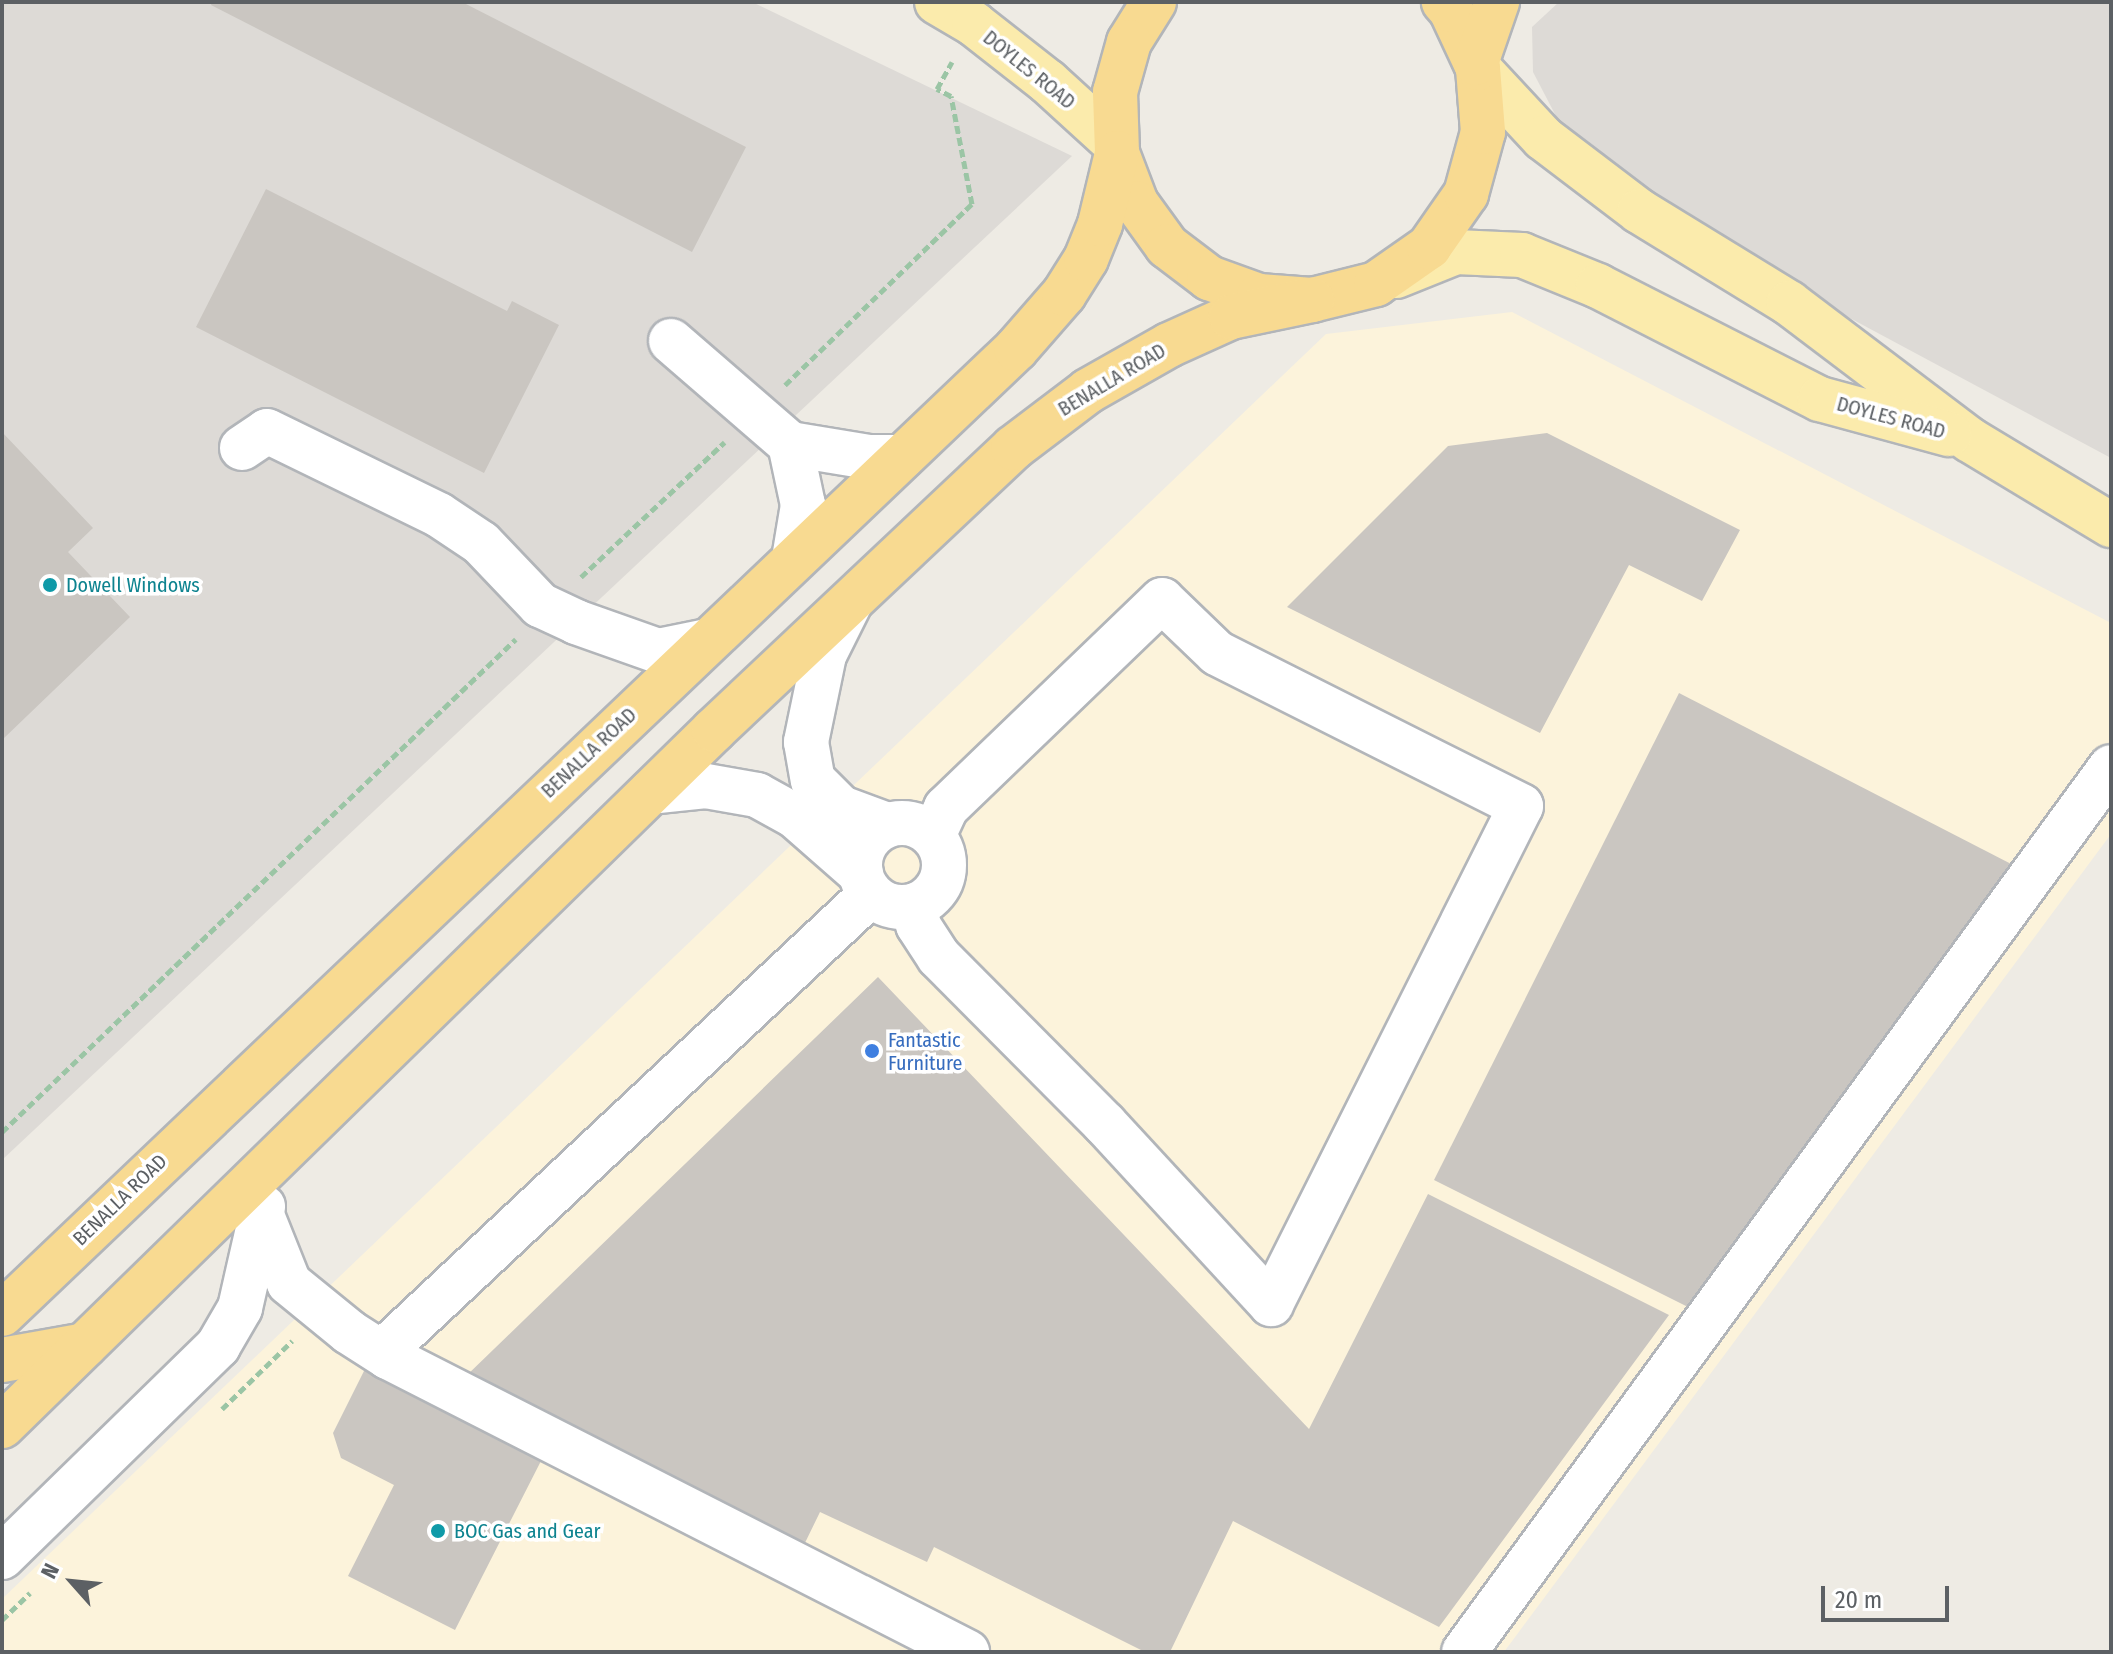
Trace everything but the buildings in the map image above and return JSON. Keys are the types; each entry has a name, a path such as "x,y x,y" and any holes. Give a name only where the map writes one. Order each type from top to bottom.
{"highway":[{"path":"1154,2 1129,42 1115,92 1117,149 1136,203 1167,246 1209,278 1259,296 1312,300"},
{"path":"1376,284 1429,247 1466,194 1483,132 1477,66 1451,10 1444,2"},
{"path":"1477,66 1497,2"},
{"name":"BENALLA ROAD","path":"2,1314 1016,349 1064,294 1086,259 1100,224 1117,149"},
{"name":"BENALLA ROAD","path":"2,1426 651,792 1013,448 1088,391 1169,345 1231,317 1376,284"},
{"path":"2,1360 85,1345"}],"main road":[{"name":"DOYLES ROAD","path":"937,2 974,24 1048,82 1117,149"},
{"name":"DOYLES ROAD","path":"1477,66 1543,138 1639,211 1789,303 1970,440"},
{"name":"DOYLES ROAD","path":"1376,284 1456,252 1522,255 1598,286 1820,399 1970,440"},
{"path":"1970,440 2111,525"}],"lane":[{"path":"671,341 790,444 869,457 902,457"},
{"path":"242,448 267,431 439,515 481,543 540,605 576,622 658,651 707,641"},
{"path":"790,444 803,505 794,559"},
{"path":"651,792 706,786 757,795 795,816 892,906 916,905 938,889 943,875 941,848 933,836 912,823 887,825 841,808 813,780 806,742 824,655 853,597"},
{"path":"916,905 918,925 939,957 1105,1124 1271,1304 1521,806 1217,653 1162,600 946,808 933,836"},
{"path":"1464,1652 2111,767"},
{"path":"866,884 862,850 868,840 887,825"},
{"path":"388,1357 393,1342 866,884"},
{"name":"BENALLA ROAD","path":"2,1557 218,1346 240,1308 261,1213 285,1149"},
{"path":"261,1213 289,1283 349,1332 388,1357 967,1652"}],"shaded area":[{"path":"2,2 752,2 1072,156 2,1160"},
{"path":"1559,2 2111,2 2111,458 1712,244 1658,207 1558,120 1533,72 1532,27"},
{"path":"1512,312 2111,623 2111,834 1504,1652 2,1652 2,1599 1326,334"}],"place":[{"name":"Dowell Windows","path":"50,585"},
{"name":"Fantastic Furniture","path":"872,1051"},
{"name":"BOC Gas and Gear","path":"438,1531"}]}
